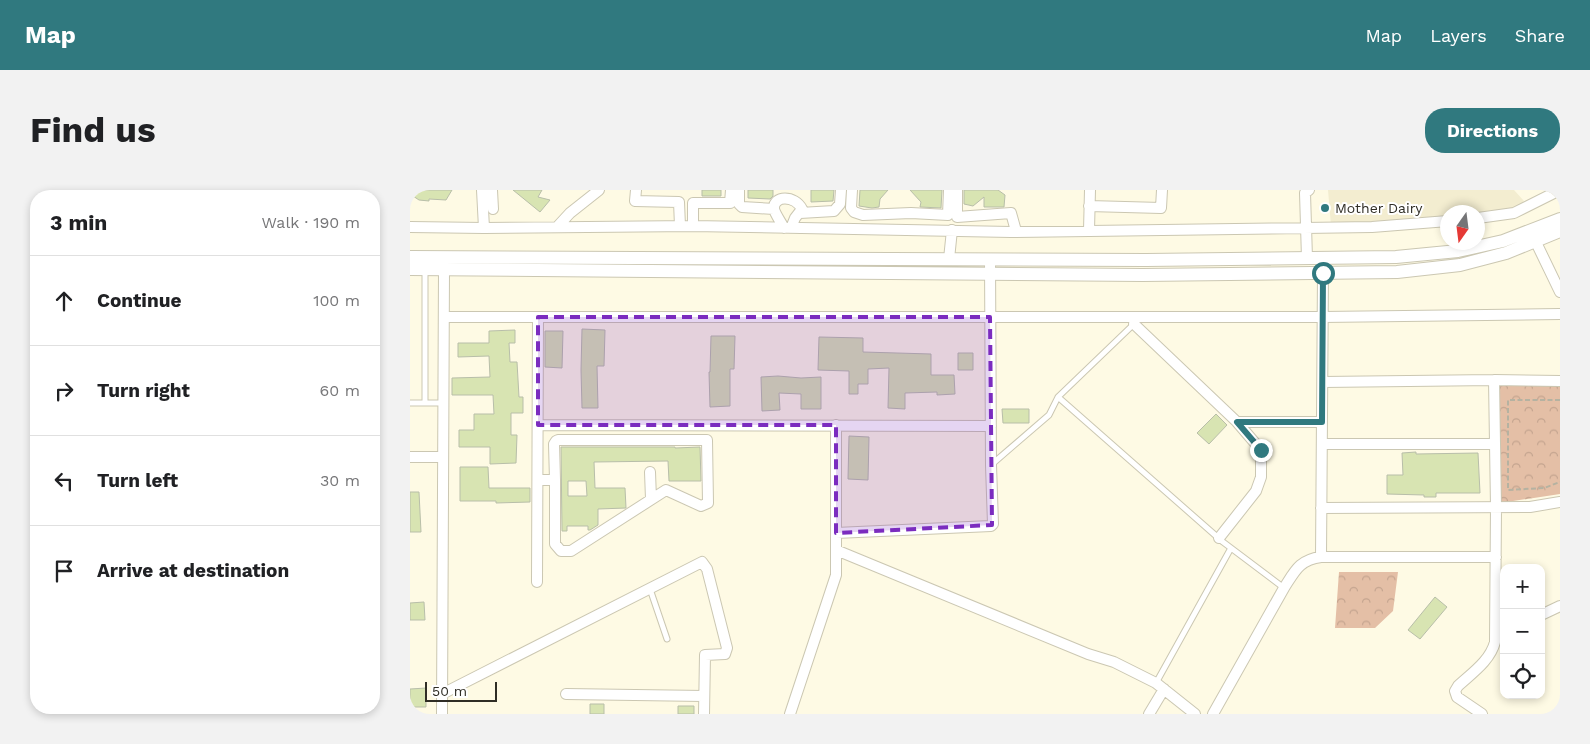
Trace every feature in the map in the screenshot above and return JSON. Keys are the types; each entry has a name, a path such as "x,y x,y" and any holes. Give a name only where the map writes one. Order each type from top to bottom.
{"street":[{"path":"482,190 484,228"},
{"path":"492,190 493,209"},
{"path":"558,226 570,213 599,190"},
{"path":"636,190 635,200 730,203 731,190"},
{"path":"739,190 739,204 742,207 774,209"},
{"path":"800,213 834,211 840,204 840,190"},
{"path":"852,190 851,208 854,212 863,215 912,213 948,215 949,190"},
{"path":"957,190 957,216 1011,214 1016,232"},
{"path":"1089,230 1090,190"},
{"path":"1089,206 1161,208 1162,190"},
{"path":"1307,258 1305,193 1309,190"},
{"path":"1485,217 1514,213 1560,190"},
{"path":"774,209 775,204 781,199 786,198 793,199 800,204 802,208 800,213 787,228"},
{"path":"679,202 680,226"},
{"path":"693,202 694,226"},
{"path":"774,209 787,228"},
{"path":"912,213 912,230"},
{"path":"889,214 889,229"},
{"path":"410,270 1143,275 1397,272 1460,265 1506,253 1560,218"},
{"path":"410,227 694,226 1016,232 1372,227 1440,222"},
{"path":"950,259 952,230"},
{"path":"410,257 990,259 1396,257 1458,251 1503,240 1560,231"},
{"path":"1533,236 1560,292"},
{"path":"836,533 990,526 993,522 990,259"},
{"path":"442,714 444,270"},
{"path":"1321,557 1323,273"},
{"path":"444,317 990,317 1137,320 1560,314"},
{"path":"537,582 538,317"},
{"path":"1137,320 1237,422 1261,450 1260,477 1256,491 1219,538"},
{"path":"1482,714 1457,697 1455,692 1458,686 1488,659 1500,634 1496,557 1494,380"},
{"path":"1323,382 1560,381"},
{"path":"1237,422 1322,422"},
{"path":"538,425 991,426"},
{"path":"706,425 707,440 708,504 701,506 666,490 571,551 561,551 555,544 554,444 556,441 707,440"},
{"path":"790,714 836,575 836,425"},
{"path":"1322,444 1495,444"},
{"path":"410,457 444,457"},
{"path":"650,472 651,499"},
{"path":"538,480 555,480"},
{"path":"538,495 555,495"},
{"path":"1321,508 1530,507 1560,502"},
{"path":"836,550 1088,654 1114,662 1160,686 1195,714"},
{"path":"1213,714 1284,588 1301,564 1309,558 1496,557"},
{"path":"442,694 702,562 707,569 727,648 725,654 705,655 704,714"},
{"path":"1545,613 1560,606"},
{"path":"1149,714 1160,686"},
{"path":"566,694 704,696"}],"lane":[{"path":"425,270 425,403"},
{"path":"991,464 1049,415 1058,397 1137,320"},
{"path":"1058,397 1219,538 1284,588"},
{"path":"410,403 444,403"},
{"path":"1160,686 1231,548"},
{"path":"650,588 667,639"}],"path":[{"path":"1560,400 1508,400 1508,490 1544,488 1560,482"}],"highlighted area":[{"path":"538,317 990,317 992,525 836,533 836,425 538,425"}],"shaded area":[{"path":"1328,190 1514,190 1524,201 1513,211 1485,213 1485,205 1440,205 1440,217 1331,226"}],"green space":[{"path":"1498,384 1560,385 1560,494 1500,503"},
{"path":"1339,572 1398,572 1393,611 1375,628 1335,628"}],"building":[{"path":"417,190 452,190 446,200 429,199 429,201 419,200 413,196 417,193"},
{"path":"513,190 542,190 538,197 550,200 540,212"},
{"path":"702,190 721,190 721,196 702,196"},
{"path":"748,190 773,190 773,196 770,199 748,198"},
{"path":"811,190 834,190 833,201 811,202"},
{"path":"860,190 888,190 880,199 879,207 872,208 859,206"},
{"path":"910,190 942,190 941,208 920,207 921,202"},
{"path":"964,190 998,190 1005,195 1004,207 984,207 984,197 973,206 964,204"},
{"path":"582,329 605,330 604,366 597,366 598,408 582,408"},
{"path":"515,330 515,343 509,343 510,362 517,362 519,397 523,397 523,413 511,413 511,435 517,435 516,463 490,464 490,447 459,447 459,430 474,430 474,414 494,414 493,395 452,395 452,378 490,377 489,356 458,357 458,343 489,343 489,331"},
{"path":"545,331 563,331 562,368 545,367"},
{"path":"711,336 735,336 734,369 730,369 730,406 710,407"},
{"path":"819,337 863,338 863,352 931,354 931,375 954,375 955,394 937,395 937,392 905,393 905,409 888,408 889,368 868,369 868,384 858,384 858,394 849,394 849,371 818,370"},
{"path":"958,353 973,353 973,370 958,370"},
{"path":"761,377 821,377 821,409 801,409 801,394 779,393 780,410 762,411"},
{"path":"1002,409 1029,409 1029,423 1003,423"},
{"path":"1216,414 1227,425 1209,444 1197,433"},
{"path":"849,436 869,437 868,480 848,479"},
{"path":"561,447 700,447 701,481 669,481 668,461 594,462 595,488 625,488 626,508 598,509 598,525 590,530 588,530 588,526 567,526 567,531 562,531","holes":["568,481 586,481 587,496 568,496"]},
{"path":"1416,452 1416,454 1478,453 1480,493 1436,493 1436,497 1387,494 1387,475 1403,475 1402,453"},
{"path":"460,467 488,467 489,488 530,488 530,502 460,501"},
{"path":"410,492 419,492 421,532 410,532"},
{"path":"1435,597 1447,607 1420,639 1408,630"},
{"path":"424,602 425,620 410,620 410,603"},
{"path":"426,688 426,707 410,707 410,689"},
{"path":"590,704 604,704 604,714 590,714"},
{"path":"678,706 694,706 694,714 678,714"}],"place":[{"name":"Mother Dairy","path":"1325,208"}],"route":[{"path":"1261,450 1237,422 1322,422 1323,273"}]}
